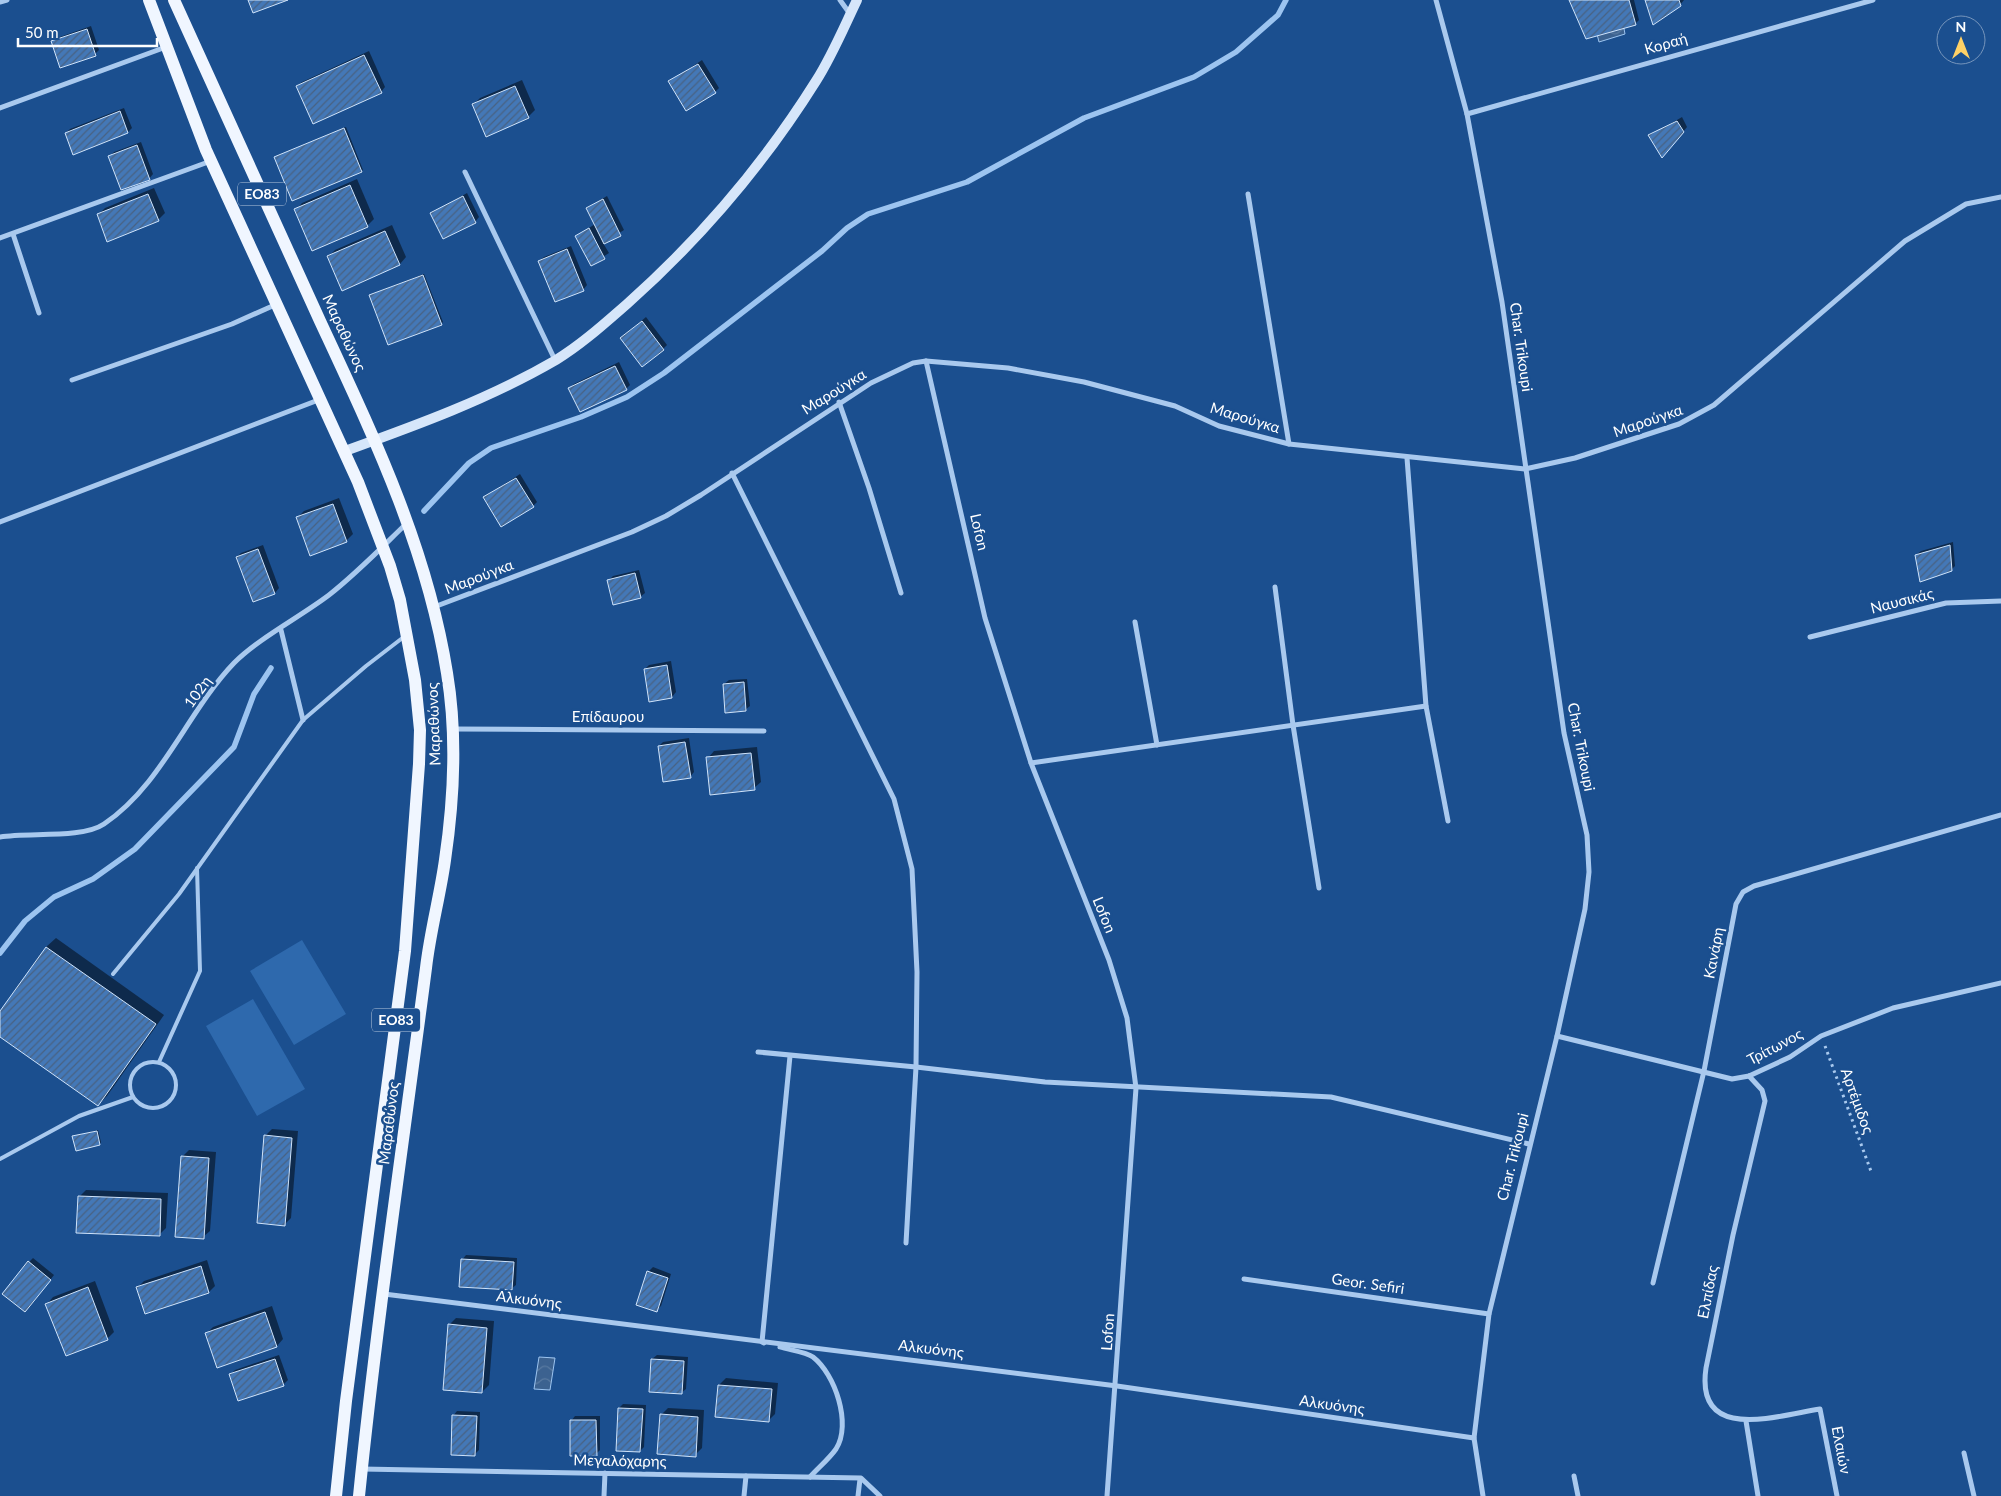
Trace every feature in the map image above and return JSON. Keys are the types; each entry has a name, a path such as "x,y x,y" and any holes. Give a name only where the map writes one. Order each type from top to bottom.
{"main road":[{"name":"Μαραθώνος","path":"149,0 211,161 345,451 383,546 400,600 415,680 420,730 417,809 405,951 346,1401 336,1496"},
{"name":"Μαραθώνος","path":"174,0 376,440 408,522 434,607 448,676 453,728 450,811 445,860 428,954 383,1294 359,1496"}],"street":[{"path":"0,2 7,0"},
{"path":"840,0 850,14"},
{"path":"345,451 448,413 555,360 586,340 653,281 746,182 817,79 857,0"},
{"name":"Char. Trikoupi","path":"1436,0 1467,114 1502,302 1564,733 1587,834 1589,872 1585,909 1557,1036 1529,1144 1489,1314 1474,1438 1483,1496"},
{"name":"Κοραή","path":"1467,114 1837,8 1873,0"},
{"path":"0,108 168,46"},
{"path":"0,238 211,161"},
{"path":"465,172 555,360"},
{"path":"1248,194 1289,444"},
{"name":"Μαρούγκα","path":"434,607 632,532 701,495 839,402 913,363 926,361 1008,368 1084,382 1167,403 1219,426 1289,444 1525,469 1575,458 1679,424 1696,416 1714,404 1905,241 1966,204 2001,197"},
{"path":"13,234 40,313"},
{"path":"72,380 232,324 277,304"},
{"name":"Lofon","path":"926,361 985,618 1031,763 1108,960 1127,1018 1136,1088 1117,1386 1107,1496"},
{"path":"0,522 321,399"},
{"path":"839,402 869,488 901,593"},
{"path":"1407,458 1426,706 1448,821"},
{"path":"732,473 894,799 912,869 917,972 916,1067 906,1243"},
{"name":"102η","path":"0,837 20,834 69,834 102,826 126,807 154,775 234,664 330,594 408,522"},
{"path":"1275,587 1293,725 1319,888"},
{"name":"Ναυσικάς","path":"1810,637 1946,603 2001,601"},
{"path":"1136,622 1157,745"},
{"path":"281,630 303,720"},
{"path":"1031,763 1426,706"},
{"name":"Επίδαυρου","path":"453,728 764,731"},
{"name":"Κανάρη","path":"1653,1283 1704,1071 1736,904 1743,892 1754,886 2001,815"},
{"name":"Τρίτωνος","path":"1557,1036 1732,1079 1749,1076 1790,1057 1821,1036 1894,1008 2001,982"},
{"path":"758,1052 916,1067 1045,1082 1331,1097 1529,1144"},
{"path":"790,1056 762,1342 812,1357 833,1384 842,1418 841,1438 836,1449 810,1477"},
{"name":"Ελπίδας","path":"1749,1076 1762,1090 1765,1101 1732,1235 1703,1383 1706,1399 1724,1415 1746,1421 1820,1409"},
{"name":"Geor. Sefiri","path":"1244,1279 1489,1314"},
{"name":"Αλκυόνης","path":"383,1294 1117,1386 1474,1438"},
{"name":"Ελαιών","path":"1820,1409 1837,1496"},
{"path":"1746,1421 1758,1496"},
{"path":"1964,1453 1974,1496"},
{"name":"Μεγαλόχαρης","path":"362,1469 860,1479 873,1487 880,1496"},
{"path":"604,1496 605,1473"},
{"path":"744,1496 746,1476"},
{"path":"1574,1476 1578,1496"},
{"path":"858,1496 860,1479"}],"lane":[{"path":"113,974 179,894 303,720 366,666 407,635"},
{"path":"159,1062 200,971 197,868"},
{"path":"151,1062 159,1062 166,1065 176,1077 176,1092 172,1099 160,1108 152,1109 138,1104 133,1098 130,1082 137,1068 151,1062"},
{"path":"0,1158 79,1116 133,1098"}],"path":[{"name":"Αρτέμιδος","path":"1821,1036 1872,1174"}],"shaded area":[{"path":"302,940 346,1014 294,1045 250,971"},
{"path":"253,999 305,1089 257,1116 206,1026"}],"water":[{"path":"1622,18 1625,34 1599,42 1597,34"},
{"path":"539,1357 555,1358 550,1390 534,1389"}],"building":[{"path":"248,0 288,0 253,13"},
{"path":"1569,0 1629,0 1636,25 1586,39"},
{"path":"1645,0 1679,0 1681,6 1653,25"},
{"path":"87,29 96,56 60,68 51,41"},
{"path":"364,55 382,93 313,124 296,86"},
{"path":"698,64 716,93 686,111 668,81"},
{"path":"515,86 529,118 486,137 472,104"},
{"path":"120,111 128,133 73,155 65,133"},
{"path":"1677,121 1684,132 1662,158 1648,135"},
{"path":"344,128 362,172 292,201 274,157"},
{"path":"137,145 150,180 121,190 108,156"},
{"path":"350,185 368,227 312,251 294,209"},
{"path":"148,194 159,221 107,242 97,214"},
{"path":"463,196 476,223 443,239 430,213"},
{"path":"603,199 621,236 604,244 586,208"},
{"path":"589,228 605,259 591,266 575,236"},
{"path":"385,231 400,265 342,291 327,256"},
{"path":"567,249 584,291 555,302 538,261"},
{"path":"423,275 442,325 388,345 369,295"},
{"path":"642,321 664,350 642,367 620,338"},
{"path":"615,366 627,390 580,412 568,388"},
{"path":"516,478 534,507 501,527 483,497"},
{"path":"333,504 347,542 310,556 296,517"},
{"path":"1950,545 1952,571 1920,582 1915,555"},
{"path":"258,549 275,594 253,602 236,557"},
{"path":"635,573 641,598 613,605 607,580"},
{"path":"667,665 672,698 649,702 644,669"},
{"path":"744,682 746,711 725,713 723,684"},
{"path":"685,742 691,778 663,782 658,746"},
{"path":"751,753 755,790 710,795 706,757"},
{"path":"46,947 156,1024 98,1106 0,1037 0,1011"},
{"path":"97,1131 100,1145 76,1151 72,1136"},
{"path":"264,1135 292,1138 285,1226 257,1223"},
{"path":"181,1156 209,1158 204,1239 175,1237"},
{"path":"78,1196 161,1199 160,1236 76,1233"},
{"path":"461,1259 514,1262 512,1290 459,1287"},
{"path":"28,1261 51,1280 25,1312 2,1294"},
{"path":"201,1266 209,1293 145,1314 136,1287"},
{"path":"647,1271 668,1278 657,1312 636,1305"},
{"path":"88,1287 108,1340 66,1356 45,1304"},
{"path":"265,1312 277,1347 217,1368 205,1333"},
{"path":"448,1324 487,1328 482,1393 443,1390"},
{"path":"275,1359 284,1386 238,1401 229,1374"},
{"path":"651,1359 684,1361 682,1394 649,1392"},
{"path":"718,1385 772,1389 769,1422 715,1417"},
{"path":"618,1408 643,1409 640,1452 616,1451"},
{"path":"660,1414 698,1417 696,1457 657,1454"},
{"path":"452,1415 477,1416 475,1456 451,1455"},
{"path":"570,1420 596,1420 597,1456 570,1456"}],"waterway":[{"path":"424,511 469,463 491,448 581,417 627,397 664,373 822,251 847,228 868,214 967,182 1084,118 1194,77 1236,52 1278,15 1286,0"},
{"path":"0,953 25,921 54,897 93,879 135,849 234,747 254,694 271,668"}]}
